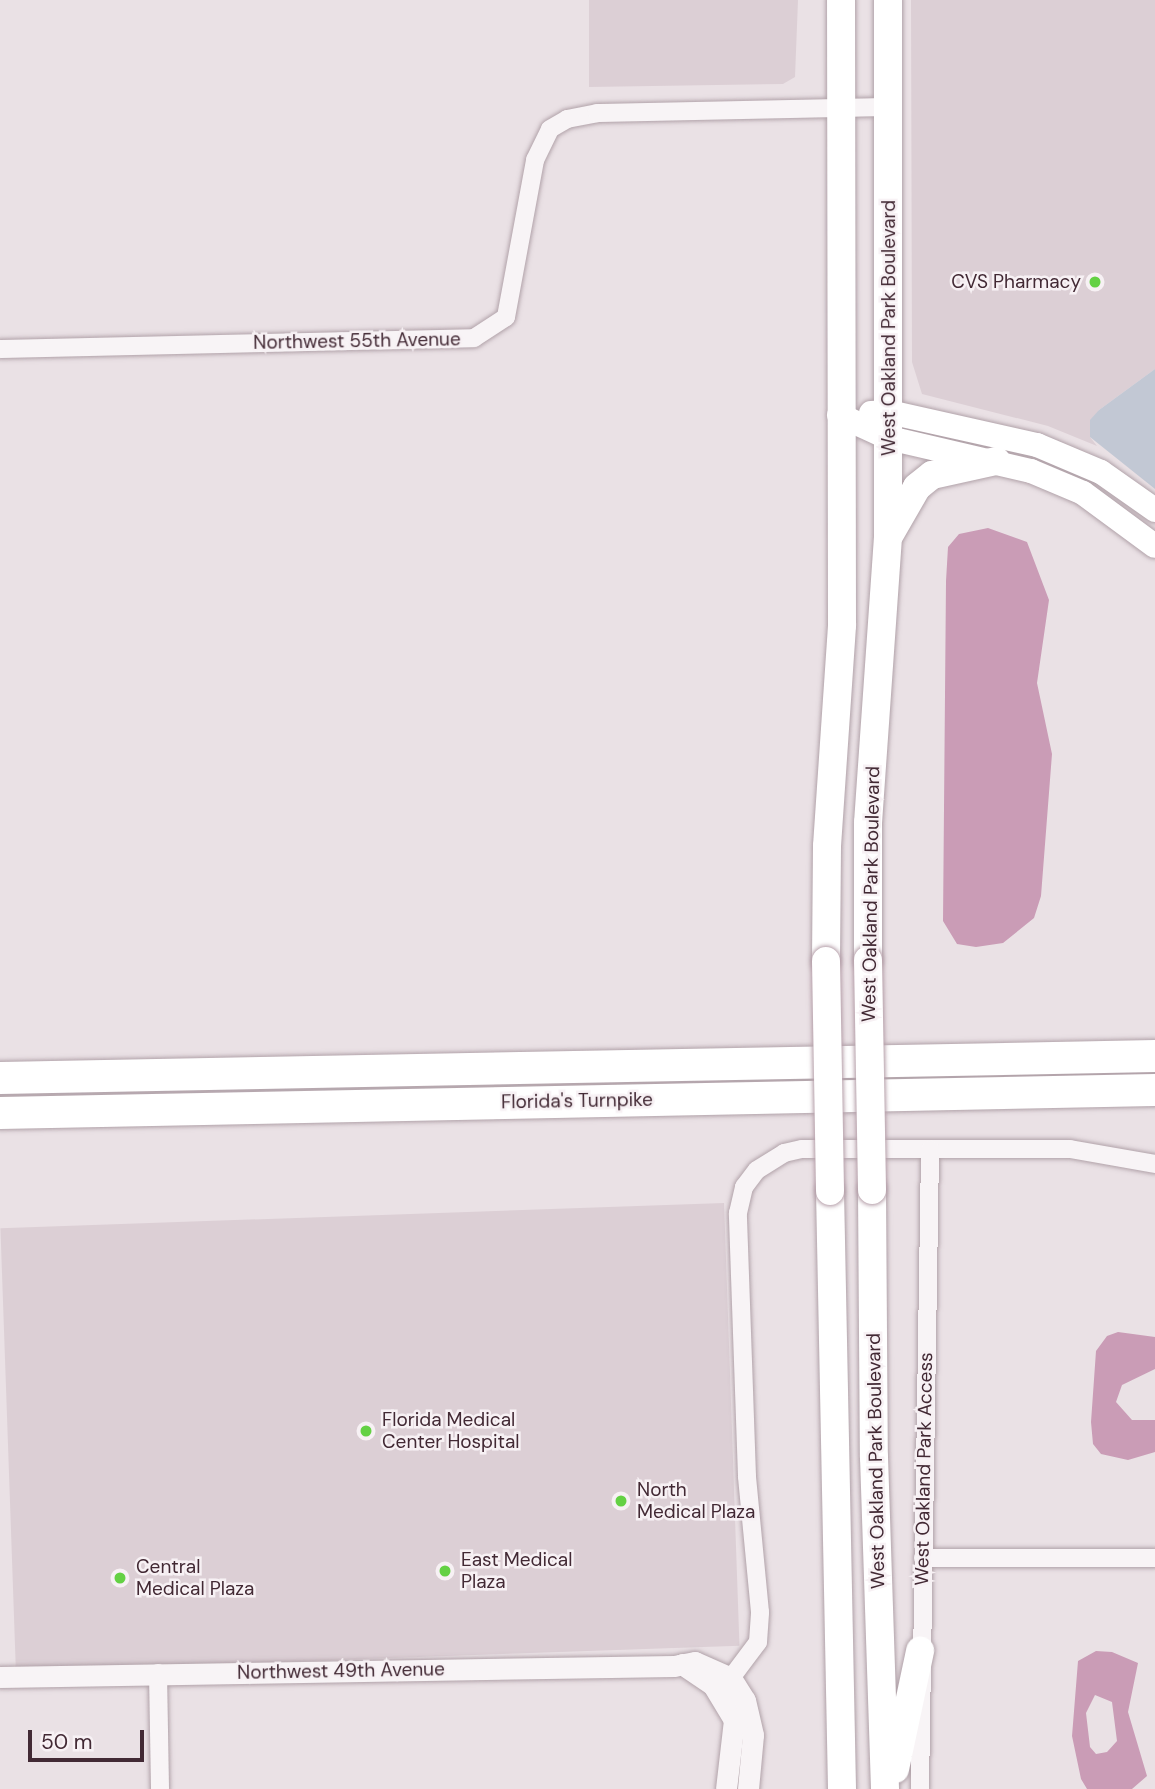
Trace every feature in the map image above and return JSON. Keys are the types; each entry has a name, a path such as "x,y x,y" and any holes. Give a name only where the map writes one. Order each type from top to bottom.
{"highway":[{"name":"Florida's Turnpike","path":"0,1078 1155,1056"},
{"name":"Florida's Turnpike","path":"0,1113 1155,1090"}],"main road":[{"name":"West Oakland Park Boulevard","path":"841,0 839,415 842,625 827,846 826,961 842,1789"},
{"name":"West Oakland Park Boulevard","path":"885,1789 873,1457 868,823 888,537 888,0"},
{"path":"839,415 889,425 999,435 1063,454 1101,472 1155,510"},
{"path":"889,425 1083,493 1155,546"},
{"path":"888,537 917,487 932,475 948,468 996,461"},
{"path":"892,1789 920,1651"}],"street":[{"name":"Northwest 55th Avenue","path":"0,349 474,338 506,317 512,302 535,160 550,129 567,119 597,113 889,107"},
{"name":"West Oakland Park Access","path":"920,1789 920,1651 930,1149"},
{"path":"748,1789 751,1715 731,1678 758,1642 760,1612 747,1476 738,1213 744,1188 757,1170 784,1153 1070,1149 1155,1164"},
{"path":"923,1558 1155,1558"},
{"path":"682,1664 713,1685 734,1720 726,1789"},
{"name":"Northwest 49th Avenue","path":"0,1677 707,1664 731,1678"},
{"path":"158,1674 160,1789"}],"shaded area":[{"path":"589,0 798,0 795,77 783,84 589,87"},
{"path":"911,0 1155,0 1155,369 1099,410 1090,437 1097,446 1048,426 922,394 912,362"},
{"path":"1155,369 1155,489 1090,437 1090,420 1099,410"},
{"path":"988,528 1027,542 1049,600 1037,683 1052,754 1041,896 1034,918 1003,943 976,947 957,944 943,921 946,581 948,547 959,534"},
{"name":"Florida Medical Center Hospital","path":"724,1203 739,1646 16,1671 0,1228"},
{"path":"1118,1332 1155,1337 1155,1369 1122,1385 1116,1402 1132,1420 1155,1420 1155,1452 1128,1460 1101,1454 1093,1444 1091,1422 1096,1351 1107,1336"},
{"path":"1096,1651 1112,1652 1138,1663 1128,1712 1147,1776 1132,1789 1087,1789 1081,1779 1072,1736 1078,1661","holes":["1095,1695 1112,1702 1117,1741 1107,1752 1096,1754 1090,1747 1086,1713"]}],"place":[{"name":"CVS Pharmacy","path":"1095,282"},
{"name":"Florida Medical Center Hospital","path":"366,1431"},
{"name":"North Medical Plaza","path":"621,1501"},
{"name":"East Medical Plaza","path":"445,1571"},
{"name":"Central Medical Plaza","path":"120,1578"}]}
